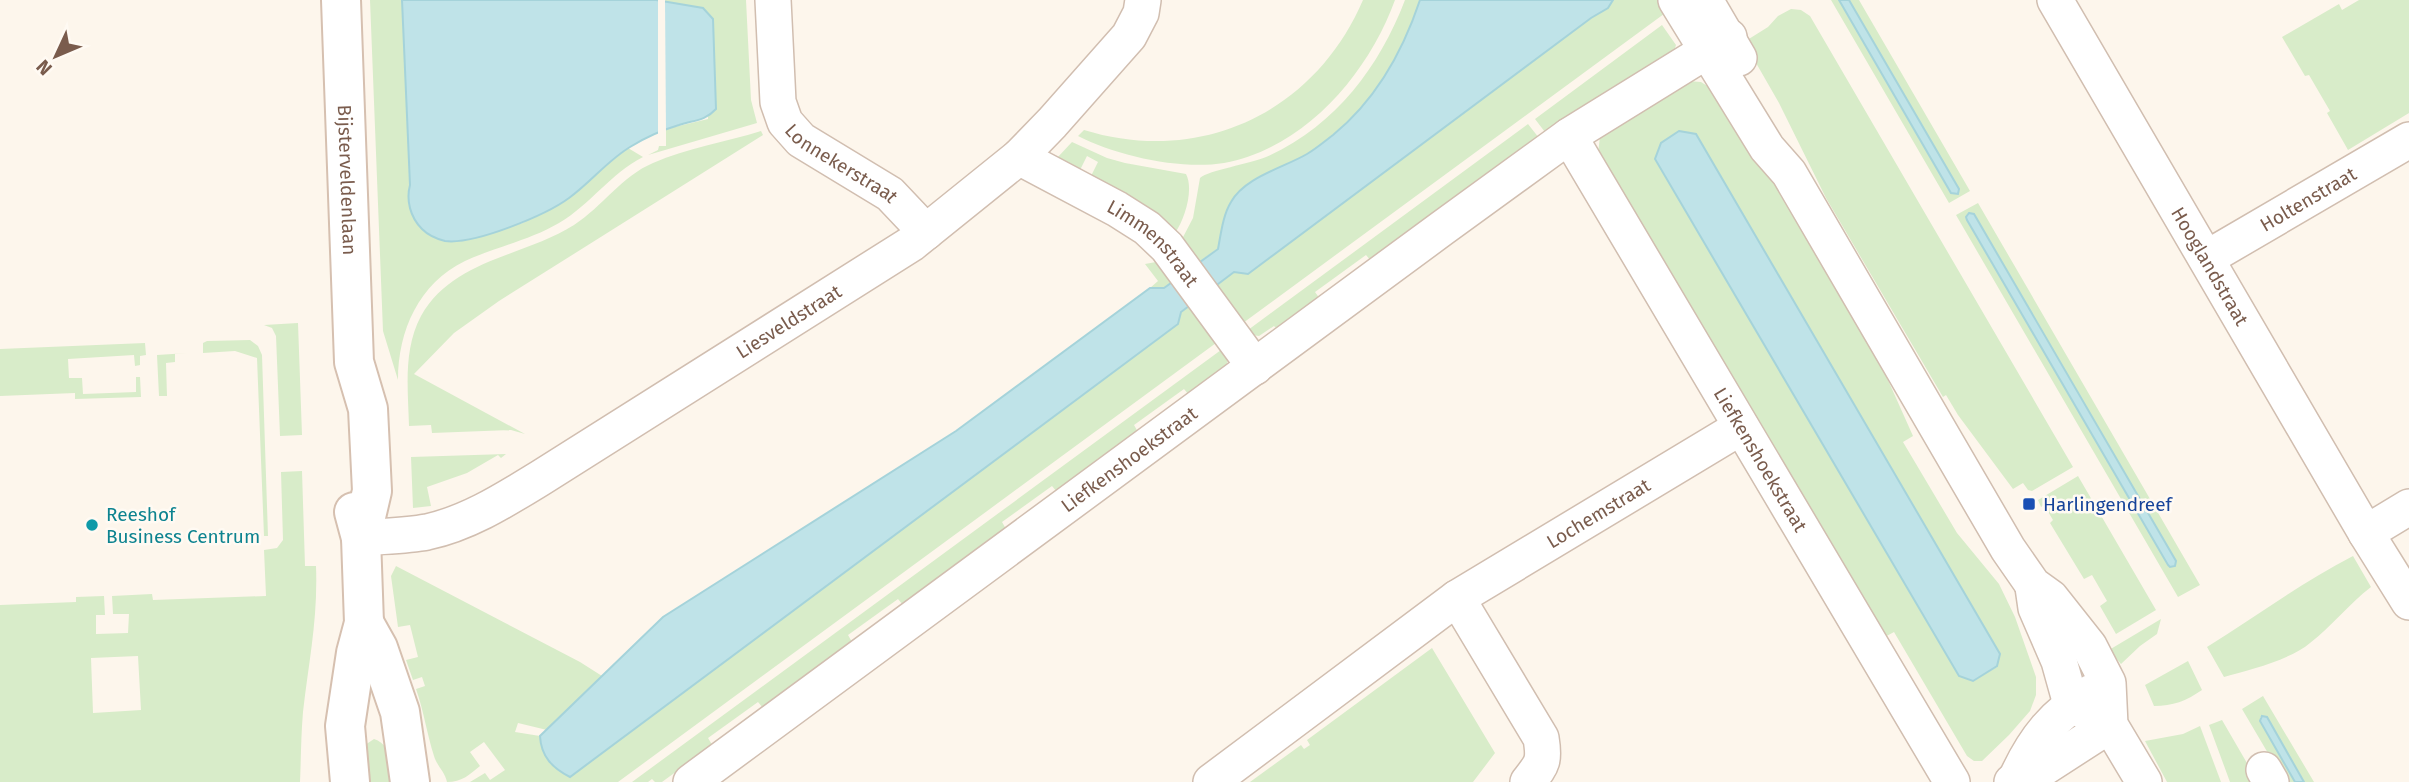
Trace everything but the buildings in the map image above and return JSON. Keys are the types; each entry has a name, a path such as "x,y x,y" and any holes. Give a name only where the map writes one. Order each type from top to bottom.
{"street":[{"name":"Bijsterveldenlaan","path":"341,0 354,362 368,409 372,491 361,538 364,623 356,653 345,726 349,782"},
{"name":"Lonnekerstraat","path":"773,0 778,102 785,122 801,140 891,194 926,232"},
{"name":"Liesveldstraat","path":"361,538 427,532 484,511 900,252 1019,157 1129,37 1141,13 1143,0"},
{"path":"1676,0 1718,44"},
{"path":"1705,0 1718,44 1767,148 1789,173 2008,549 2033,585 2050,598 2090,646 2108,682 2110,725 2144,782"},
{"name":"Hooglandstraat","path":"2055,0 2366,533 2404,583"},
{"name":"Liefkenshoekstraat","path":"691,782 1569,136 1718,44"},
{"name":"Liefkenshoekstraat","path":"1569,136 1952,782"},
{"name":"Holtenstraat","path":"2207,258 2409,140"},
{"name":"Limmenstraat","path":"1019,157 1147,228 1174,256 1255,367"},
{"name":"Lochemstraat","path":"1211,782 1457,598 1741,428"},
{"path":"2366,533 2409,507"},
{"path":"2033,585 2036,608 2059,661 2071,704 2110,725"},
{"path":"1457,598 1541,738 1544,756 1528,782"},
{"name":"Bijsterveldenlaan","path":"364,623 378,648 400,712 410,782"},
{"path":"2014,781 2029,750 2053,721 2071,704 2108,682"},
{"path":"2014,781 2045,767 2110,725"}],"green space":[{"path":"370,0 402,0 410,208 437,238 445,241 462,240 523,223 581,188 628,148 643,157 559,223 465,261 435,282 414,310 407,327 398,380 383,331"},
{"path":"665,0 746,0 751,100 757,123 648,155 658,150 659,146 666,146 666,129 708,119 703,8"},
{"path":"1363,0 1395,0 1368,55 1350,80 1330,104 1281,142 1253,155 1224,163 1188,165 1149,160 1111,150 1078,136 1084,130 1128,139 1170,141 1211,134 1249,120 1284,100 1316,73 1342,39"},
{"path":"1405,0 1420,0 1396,56 1363,106 1314,149 1246,186 1228,207 1218,248 1164,288 1150,288 1158,281 1145,264 1156,262 1163,271 1190,252 1181,241 1193,218 1200,178 1266,157 1313,129 1333,112 1368,72"},
{"path":"1613,0 1662,0 1668,11 1243,323 1223,298 1197,318 1216,343 618,782 470,782 485,773 490,780 505,770 484,742 470,752 480,766 461,779 447,782 434,756 416,689 425,686 422,677 413,680 406,660 418,657 410,625 398,627 391,576 396,566 602,676 547,730 518,723 515,732 540,736 543,750 549,760 570,777 1178,324 1181,312 1234,272 1248,273 1590,18 1608,8"},
{"path":"1831,0 1839,0 1874,60 1959,189 1849,0 1859,0 1970,191 1949,203"},
{"path":"2359,0 2409,0 2409,113 2348,150 2309,75 2305,76 2282,37 2339,4 2342,10"},
{"path":"1791,9 1801,10 1810,16 2073,467 2032,491 2023,483 2013,489 1946,395 1943,397 1826,198 1779,103 1744,42"},
{"path":"1662,25 1676,45 1674,51 1548,136 1535,119"},
{"path":"1688,81 1701,82 1712,89 1790,205 1879,360 1913,436 1903,442 1957,533 1999,584 2015,617 2036,677 2036,695 2030,711 1982,761 1974,761 1967,756 1894,632 1883,638 1598,154 1600,136","holes":["1678,134 1696,134 2000,654 1997,667 1973,681 1664,143"]},
{"path":"1528,124 1539,138 1371,261 1366,255 1315,292 1320,299 1278,330 1274,326 1259,336 1252,335 1248,330"},
{"path":"761,131 763,135 499,301 454,333 414,374 525,434 511,430 432,433 431,425 409,426 408,370 411,342 421,316 451,282 490,261 554,236 574,225 622,183 653,163"},
{"path":"1072,142 1107,158 1186,174 1189,188 1187,204 1175,233 1146,207 1091,176 1098,162 1087,156 1080,170 1057,158"},
{"path":"1978,203 2200,585 2178,597 1956,215","holes":["1974,215 2175,561 2168,565 1966,217"]},
{"path":"298,323 302,435 280,436 276,336 272,328 264,325"},
{"path":"250,340 258,346 262,355 268,536 264,536 257,358 235,351 203,353 203,343 207,341"},
{"path":"145,343 146,355 140,356 140,365 135,366 134,355 68,359 69,378 82,378 83,394 136,392 136,377 140,377 141,397 75,399 75,393 0,396 0,349"},
{"path":"1221,350 1228,360 1226,367 1189,395 1184,389 1134,425 1138,432 1057,492 1052,486 1002,522 1006,529 903,605 898,599 848,635 852,642 763,708 758,702 708,738 714,748 703,752 662,782 652,779 648,782 632,782"},
{"path":"188,353 175,354 175,362 166,363 167,396 159,396 157,355"},
{"path":"506,454 501,458 498,455 467,473 427,487 431,506 413,508 411,457"},
{"path":"302,471 305,566 316,566 314,622 303,712 300,782 0,782 0,605 76,602 76,597 104,596 105,615 96,615 96,634 128,633 129,614 113,614 112,596 152,594 153,600 266,596 264,550 277,548 283,540 281,472","holes":["138,656 141,710 93,713 91,658"]},
{"path":"2078,476 2156,610 2116,634 2100,606 2107,601 2092,575 2084,579 2050,523 2053,520 2038,500"},
{"path":"2353,556 2371,587 2302,649 2269,664 2224,677 2207,647 2297,588"},
{"path":"2161,619 2157,634 2121,664 2109,650"},
{"path":"1432,648 1495,753 1473,782 1250,782 1301,745 1304,749 1310,745 1307,740"},
{"path":"2188,661 2202,690 2179,702 2154,706 2145,685"},
{"path":"2263,696 2314,782 2304,782 2267,717 2260,717 2295,782 2285,782 2242,709"},
{"path":"2222,720 2258,782 2230,782 2209,725"},
{"path":"2200,726 2221,782 2167,782 2145,741 2183,734"},
{"path":"374,739 388,751 398,782 358,782 365,745"}],"water":[{"path":"402,0 656,0 703,8 713,19 716,109 703,118 666,129 636,143 569,198 544,212 491,234 458,241 439,239 418,224 409,202"},
{"path":"1420,0 1613,0 1608,8 1248,274 1234,272 1181,312 1178,324 570,777 549,761 540,736 663,617 956,431 1150,288 1164,288 1218,249 1226,213 1237,193 1265,174 1314,149 1333,135 1375,90 1405,38"},
{"path":"1839,0 1849,0 1959,189 1958,194 1951,193"},
{"path":"1679,131 1696,134 2000,654 1997,666 1973,681 1959,676 1655,159 1661,143"},
{"path":"1969,213 1974,214 2176,561 2175,566 2168,565 1967,220"},
{"path":"2262,716 2267,717 2304,782 2295,782 2260,721"}],"pier":[{"path":"658,0 665,0 666,133 658,136"}],"place":[{"name":"Harlingendreef","path":"2029,504"},
{"name":"Reeshof Business Centrum","path":"92,525"}]}
